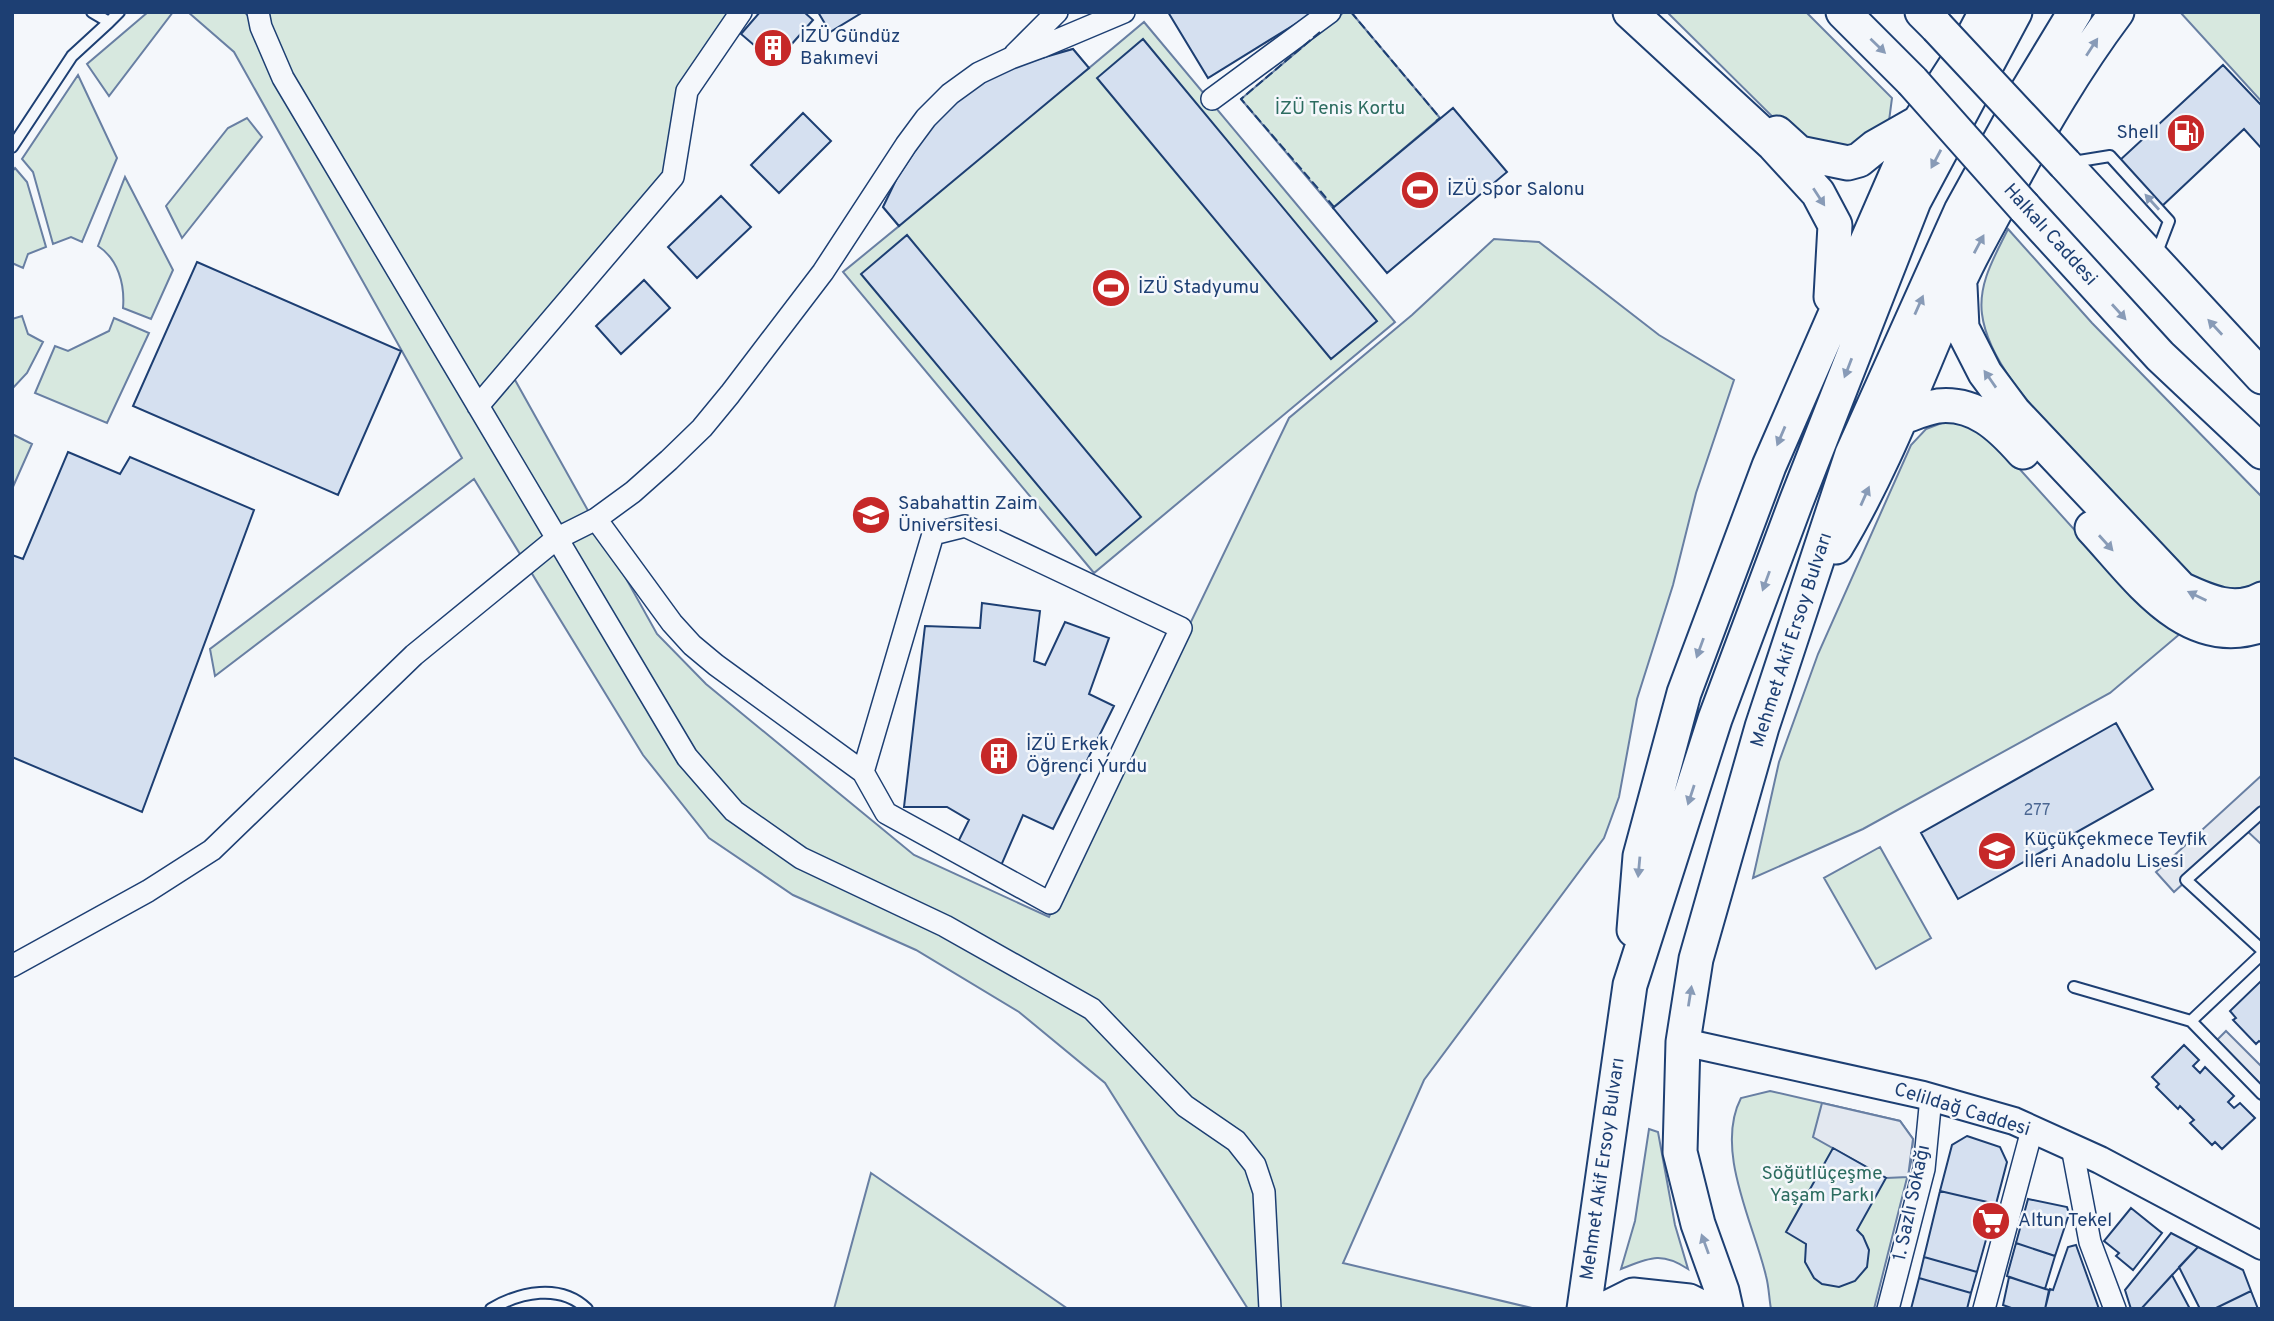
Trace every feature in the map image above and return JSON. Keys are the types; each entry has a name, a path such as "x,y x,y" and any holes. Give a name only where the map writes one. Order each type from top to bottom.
{"main road":[{"path":"1630,12 1773,145 1818,193 1835,225 1835,259 1828,328"},
{"path":"1651,12 1798,153 1848,163 1859,160 1875,147 1919,122"},
{"name":"Halkalı Caddesi","path":"1843,12 1912,81 2160,356 2262,453"},
{"path":"1630,985 1640,856 1684,693 1769,466 1919,122 1968,46 1986,12"},
{"name":"Mehmet Akif Ersoy Bulvarı","path":"1584,1309 1630,985 1715,719 1796,502 1914,201 2015,12"},
{"name":"Mehmet Akif Ersoy Bulvarı","path":"1726,1309 1698,1224 1680,1152 1683,1042 1696,959 1762,727 1852,454 1961,211 2026,93 2075,12"},
{"path":"1805,597 1860,506 1960,279 2046,119 2095,41 2117,12"},
{"path":"1929,20 2262,377"},
{"path":"1960,279 1962,328 1985,373 2014,412 2181,589 2214,605 2251,604 2262,598"},
{"path":"1900,418 1938,406 1973,409 2000,427 2164,606 2192,622 2221,631 2249,630 2262,625"},
{"path":"1605,1309 1633,1295 1689,1301 1705,1309"}],"street":[{"path":"258,12 261,27 283,78 687,757 734,811 801,858 945,926 1092,1009 1185,1106 1236,1141 1255,1165 1264,1192 1270,1309"},
{"path":"478,406 673,177 687,91 741,12"},
{"path":"1010,58 1057,12"},
{"path":"12,966 148,891 212,849 414,655 556,539 596,519 633,492 669,460 702,428 730,394 823,272 926,118 950,94 979,73 1010,58 1124,12"},
{"path":"1212,99 1330,12"},
{"path":"596,519 672,623 692,645 716,666 863,772 886,813 1050,903 1181,628 965,526 933,534 863,772"},
{"name":"Celildağ Caddesi","path":"1683,1042 1931,1097 2014,1121 2072,1147 2262,1246"},
{"name":"1. Sazlı Sokağı","path":"1888,1309 1924,1169 1931,1097"},
{"path":"1984,1309 2032,1129"},
{"path":"2072,1147 2090,1242 2115,1309"}],"lane":[{"path":"92,12 109,22"},
{"path":"12,147 72,56 119,12"},
{"path":"2191,1021 2262,952 2186,880 2262,811"},
{"path":"2074,987 2191,1021 2262,1094"},
{"path":"491,1309 522,1295 545,1292 566,1296 587,1309"}],"green space":[{"path":"148,12 173,12 109,96 87,64"},
{"path":"188,12 244,12 260,26 258,12 741,12 687,91 673,177 510,371 657,634 706,684 914,855 1049,917 1289,418 1412,315 1494,239 1539,242 1659,335 1734,380 1696,493 1673,585 1637,699 1619,797 1604,838 1424,1080 1343,1263 1536,1309 1248,1309 1105,1083 1019,1012 916,950 793,895 709,838 643,755 474,479 215,676 210,649 462,458 234,52"},
{"name":"İZÜ Tenis Kortu","path":"1344,12 1351,12 1440,118 1333,208 1241,99"},
{"path":"1667,12 1806,12 1892,98 1889,121 1846,151 1800,144"},
{"path":"2180,12 2262,12 2262,102"},
{"name":"İZÜ Stadyumu","path":"1144,22 1395,322 1094,573 843,272 899,226 883,207 897,178 933,124 1043,56 1073,49 1089,68"},
{"path":"78,75 117,158 82,242 71,237 53,244 33,172 22,159"},
{"path":"247,118 262,137 182,238 166,206 228,128"},
{"path":"15,168 27,182 46,247 28,254 23,268 12,263 12,172"},
{"path":"125,177 173,270 151,319 123,308 119,273 111,258 98,246"},
{"path":"2008,229 2092,323 2262,497 2262,581 2259,584 2228,589 2198,582 2053,430 2008,375 1987,335 1981,303 1989,270"},
{"path":"22,316 28,334 43,342 27,373 12,389 12,319"},
{"path":"114,318 149,333 107,423 35,393 55,346 68,351 109,331"},
{"path":"1947,421 1970,422 1988,434 2154,618 2181,633 2110,693 1863,829 1753,878 1779,762 1818,654 1911,445 1926,429"},
{"path":"12,434 32,444 12,489"},
{"path":"1880,847 1931,938 1876,969 1824,878"},
{"name":"Söğütlüçeşme Yaşam Parkı","path":"1770,1091 1900,1121 1913,1139 1911,1162 1874,1309 1771,1309 1766,1276 1739,1187 1732,1140 1734,1118 1741,1098"},
{"path":"1649,1129 1658,1132 1675,1225 1688,1269 1670,1260 1655,1258 1621,1269 1635,1221"},
{"path":"871,1173 1068,1309 834,1309"}],"shaded area":[{"path":"2262,775 2262,845 2244,828 2174,892 2156,872"},
{"path":"2226,1031 2262,1067 2262,1094 2213,1044"},
{"path":"1822,1103 1900,1121 1913,1139 1908,1177 1886,1178 1813,1137"}],"building":[{"name":"İZÜ Gündüz Bakımevi","path":"760,12 804,12 813,20 775,63 741,34"},
{"path":"818,12 863,12 830,32"},
{"path":"1168,12 1315,12 1208,78"},
{"path":"1143,39 1377,321 1331,359 1097,78"},
{"path":"1073,49 1089,68 899,226 883,207 897,178 933,124 956,101 984,81 1014,66"},
{"path":"2223,65 2262,106 2262,149 2244,129 2161,207 2119,161"},
{"name":"İZÜ Spor Salonu","path":"1453,108 1507,172 1387,273 1333,208"},
{"path":"803,113 831,141 779,193 751,165"},
{"path":"721,196 751,227 697,278 668,247"},
{"path":"907,235 1141,517 1096,555 861,274"},
{"path":"197,262 401,351 338,495 133,406"},
{"path":"644,280 670,308 621,354 596,326"},
{"path":"68,452 120,474 130,457 254,510 142,812 12,757 12,555 23,559"},
{"name":"İZÜ Erkek Öğrenci Yurdu","path":"982,603 1040,611 1034,661 1045,665 1065,622 1109,638 1089,694 1114,706 1053,829 1023,815 1000,868 956,846 969,820 947,807 904,807 925,626 980,628"},
{"path":"2116,723 2153,789 1958,899 1921,833"},
{"path":"2262,980 2262,1043 2259,1041 2256,1044 2233,1020 2236,1018 2230,1011"},
{"path":"2184,1045 2199,1060 2193,1066 2200,1073 2205,1067 2234,1096 2228,1102 2234,1108 2240,1103 2255,1118 2222,1149 2215,1142 2212,1145 2190,1123 2194,1120 2180,1106 2178,1109 2156,1087 2159,1084 2152,1077"},
{"path":"1967,1136 2000,1147 2007,1162 1996,1204 1940,1191 1952,1145"},
{"path":"1833,1148 1886,1178 1857,1230 1869,1250 1867,1267 1855,1281 1839,1287 1822,1284 1814,1278 1805,1262 1806,1244 1786,1232"},
{"path":"1940,1191 1996,1204 1977,1272 1924,1257"},
{"path":"2028,1199 2067,1207 2069,1214 2055,1256 2016,1243"},
{"path":"2131,1208 2162,1233 2133,1270 2116,1256 2119,1253 2104,1241"},
{"path":"2171,1233 2198,1247 2141,1309 2131,1309 2125,1290"},
{"path":"2016,1243 2055,1256 2045,1289 2007,1276"},
{"path":"2076,1245 2099,1309 2045,1309 2050,1289 2053,1290 2068,1247"},
{"path":"2198,1247 2243,1270 2251,1291 2214,1309 2200,1309 2179,1267"},
{"path":"1924,1257 1977,1272 1971,1293 1919,1278"},
{"path":"2172,1275 2190,1309 2141,1309"},
{"path":"2009,1277 2049,1290 2045,1309 2014,1309 2003,1305"},
{"path":"1919,1278 1971,1293 1967,1309 1911,1309"},
{"path":"2251,1291 2258,1309 2214,1309"}],"fence":[{"path":"1351,12 1440,118 1436,121"},
{"path":"1320,32 1241,99 1334,207"}],"place":[{"name":"İZÜ Gündüz Bakımevi","path":"773,48"},
{"name":"Shell","path":"2186,133"},
{"name":"İZÜ Spor Salonu","path":"1420,190"},
{"name":"İZÜ Stadyumu","path":"1111,288"},
{"name":"Sabahattin Zaim Üniversitesi","path":"871,515"},
{"name":"İZÜ Erkek Öğrenci Yurdu","path":"999,756"},
{"name":"Küçükçekmece Tevfik İleri Anadolu Lisesi","path":"1997,851"},
{"name":"Altun Tekel","path":"1991,1221"}]}
